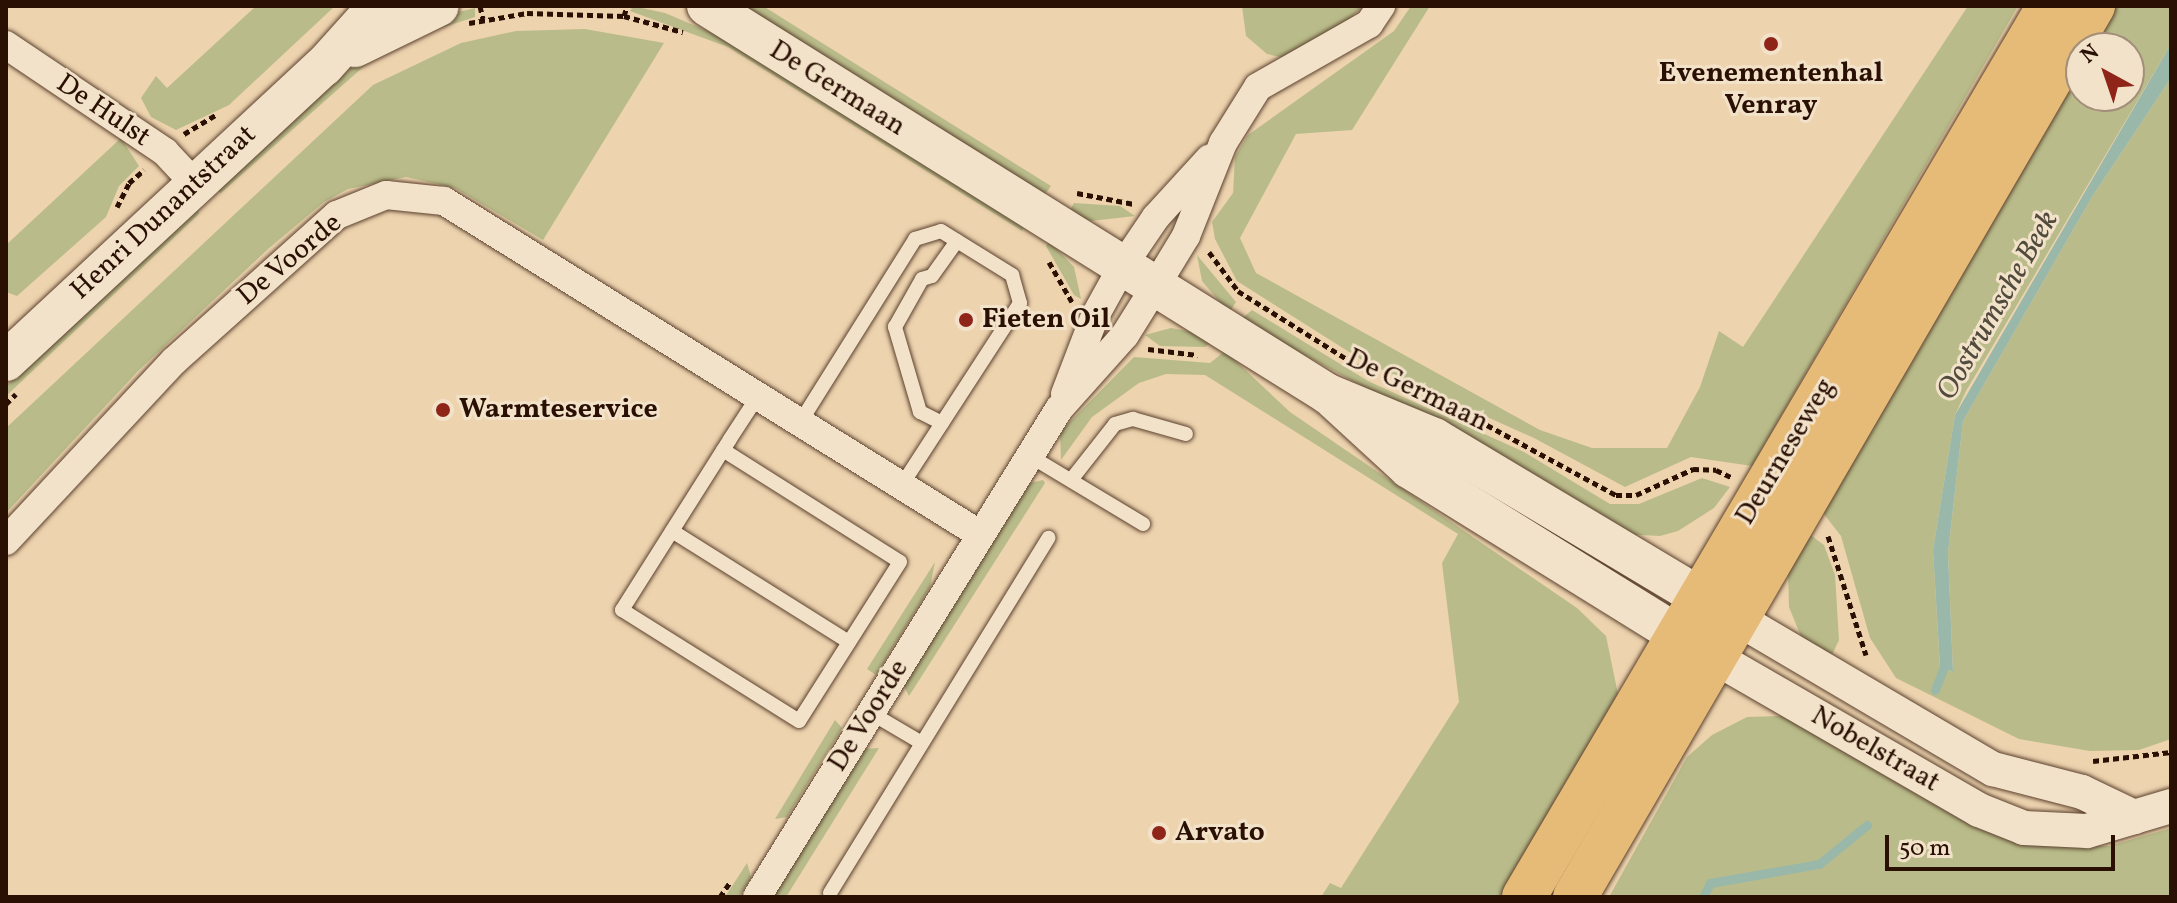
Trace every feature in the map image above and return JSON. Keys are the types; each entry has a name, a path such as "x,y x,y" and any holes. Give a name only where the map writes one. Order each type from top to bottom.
{"main road":[{"name":"Henri Dunantstraat","path":"6,361 194,183 324,66 378,6"},
{"name":"Henri Dunantstraat","path":"324,66 439,6"},
{"name":"Deurneseweg","path":"1575,897 1698,630 1738,619 1779,505 2049,6"},
{"name":"Deurneseweg","path":"1524,897 1779,505 2093,6"},
{"name":"De Germaan","path":"703,8 1328,394 1409,468 1593,587 1698,630"}],"street":[{"name":"De Voorde","path":"1059,409 1095,316 1186,236 1223,143 1258,87 1369,24 1381,6"},
{"name":"De Hulst","path":"6,45 165,152 194,183"},
{"name":"De Voorde","path":"757,897 1059,409 1125,335 1139,277 1149,213 1223,143"},
{"name":"De Voorde","path":"6,541 174,361 337,215 386,195 444,201 981,535"},
{"name":"Nobelstraat","path":"1738,619 1993,769 2082,792 2134,817"},
{"name":"Nobelstraat","path":"1698,630 1991,816 2032,830 2069,833 2171,806"}],"lane":[{"path":"801,421 915,239 941,231 1012,275 1020,303 902,485"},
{"path":"942,423 920,412 895,327 922,279 932,276 957,241"},
{"name":"De Voorde","path":"723,450 900,562 799,721 622,610 723,450 758,396"},
{"path":"1071,480 1115,424 1133,419 1186,434"},
{"path":"1030,456 1143,524"},
{"name":"De Voorde","path":"672,531 849,642"},
{"path":"830,893 1048,538"},
{"path":"871,713 922,743"}],"path":[{"path":"480,6 483,19 527,13 624,16 627,6"},
{"path":"1074,191 1149,213"},
{"name":"De Germaan","path":"1186,236 1211,253 1238,291 1370,373"},
{"name":"De Germaan","path":"1472,419 1535,447 1616,495 1636,495 1700,468 1722,472 1779,505"},
{"path":"1779,505 1833,542 1860,640 1873,667"},
{"path":"2084,761 2171,752"}],"green space":[{"path":"256,6 335,6 229,105 176,130 151,117 141,98 156,76 167,88"},
{"path":"633,6 665,13 731,41 1025,224 1022,231 728,47 630,11"},
{"path":"738,6 763,6 1051,186 1043,197"},
{"path":"1242,6 1363,6 1341,27 1285,58 1267,54 1246,36"},
{"path":"1411,6 1430,6 1352,130 1296,134 1240,238 1256,273 1540,430 1592,448 1667,448 1700,387 1719,331 1743,347 1968,6 2018,6 1752,466 1691,457 1625,487 1534,438 1365,362 1237,281 1215,239 1212,222 1233,193 1235,157 1248,135 1394,31"},
{"path":"2108,6 2171,6 2171,44 2145,88 2145,32 2093,32"},
{"path":"475,8 475,17 425,33 371,60 221,193 214,190 362,58 450,14"},
{"path":"585,29 664,43 543,240 455,188 406,177 348,189 324,202 268,249 138,371 6,513 6,428 373,85 461,43 516,31"},
{"path":"2171,78 2171,739 2139,750 2090,751 2019,739 1896,678 1870,638 1841,536 1820,509 2065,80 2065,112 2131,112 1966,391 1955,415 1933,550 1940,667 1953,672 1948,553 1963,421 2092,197"},
{"path":"121,138 139,166 119,186 106,217 17,296 6,292 6,245"},
{"path":"1074,203 1120,206 1135,216 1091,221 1069,212"},
{"path":"199,204 199,214 6,396 6,386"},
{"path":"1049,241 1074,267 1081,299 1074,295 1046,246"},
{"path":"1197,255 1236,302 1229,313 1202,281"},
{"path":"1252,310 1368,381 1524,452 1610,504 1639,504 1702,478 1730,487 1714,508 1678,531 1660,536 1622,534 1460,439 1240,320"},
{"path":"1171,328 1198,333 1211,343 1205,347 1160,346 1145,335"},
{"path":"1225,351 1290,412 1577,608 1606,636 1620,704 1510,897 1321,897 1330,883 1341,888 1459,702 1442,563 1458,534 1205,375 1166,374 1139,383 1092,417 1061,460 1060,432 1134,357 1210,363"},
{"path":"1043,480 1045,483 909,696 904,686 915,665 1030,483"},
{"path":"1801,528 1824,545 1835,575 1839,640 1829,661 1804,644 1789,607 1788,572"},
{"path":"935,562 930,587 876,675 867,669"},
{"path":"1782,716 2050,844 2109,846 2171,828 2171,897 1609,897 1687,757 1712,735 1747,717"},
{"path":"835,720 842,728 787,817 775,819"},
{"path":"879,748 786,897 772,897 863,749"},
{"path":"747,863 751,877 739,897 725,897"}],"shaded area":[{"path":"2171,44 2171,78 2092,197 1963,421 1948,553 1953,672 1940,667 1933,550 1955,415 2131,112 2145,112 2145,89"}],"waterway":[{"name":"Oostrumsche Beek","path":"1935,690 1947,659"},
{"name":"Oostrumsche Beek","path":"1703,897 1710,883 1819,864 1867,825"}],"place":[{"name":"Evenementenhal Venray","path":"1771,44"},
{"name":"Fieten Oil","path":"966,320"},
{"name":"Warmteservice","path":"443,410"},
{"name":"Arvato","path":"1159,833"}]}
